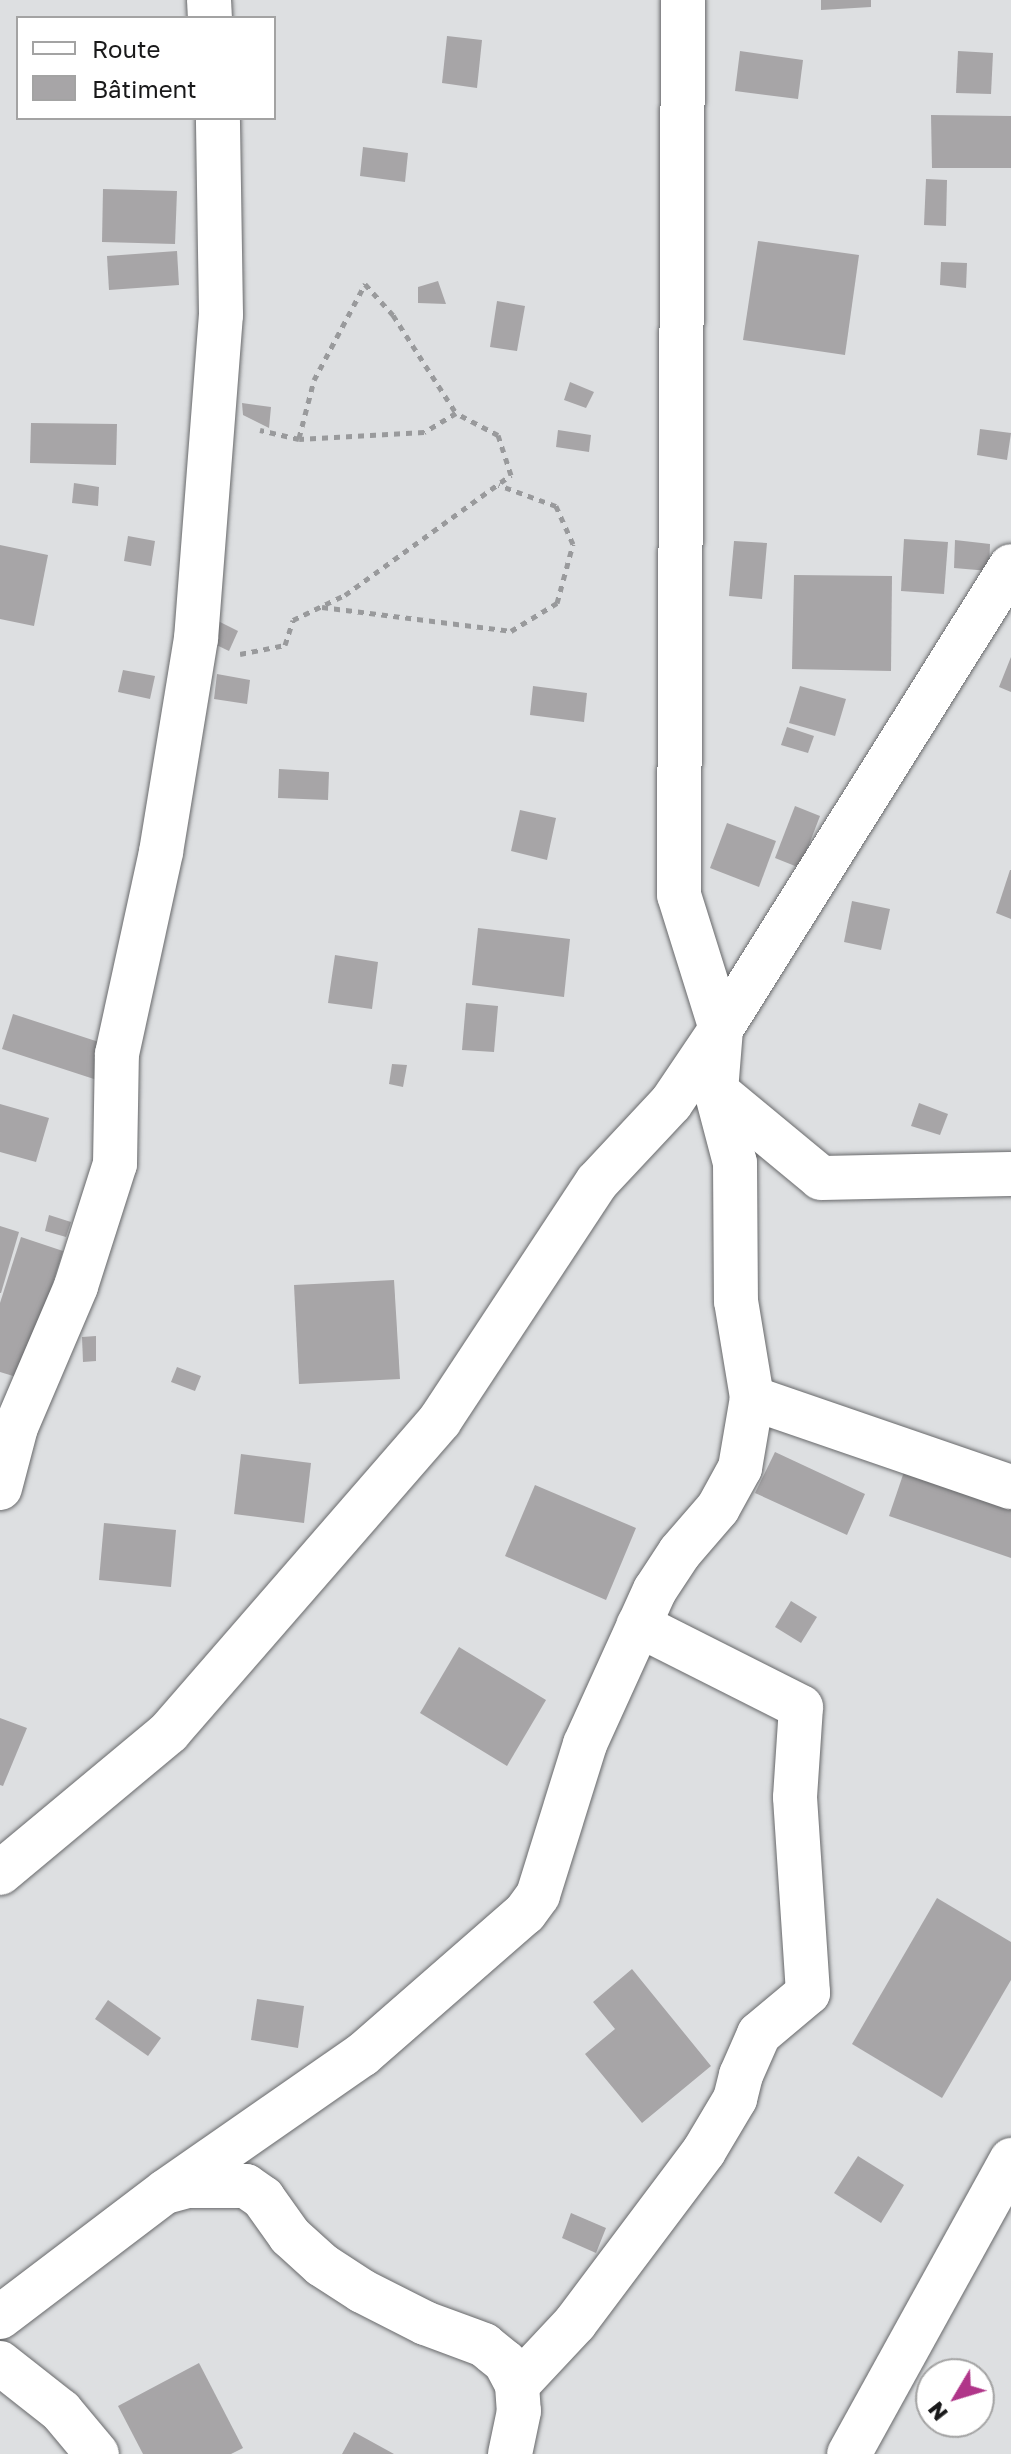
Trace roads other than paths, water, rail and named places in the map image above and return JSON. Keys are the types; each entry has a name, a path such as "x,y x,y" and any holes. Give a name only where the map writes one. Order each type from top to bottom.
{"street":[{"path":"0,2317 166,2191 362,2055 525,1913 538,1895 585,1744 655,1590 680,1552 718,1508 740,1468 752,1398 736,1301 735,1163 716,1091 721,1029 679,895 683,0"},
{"path":"0,1488 16,1427 76,1286 115,1164 117,1054 161,852 192,666 221,315 218,120"},
{"path":"0,1873 169,1732 440,1420 597,1182 671,1103 721,1029 1011,566"},
{"path":"716,1091 821,1178 1011,1174"},
{"path":"752,1398 1011,1487"},
{"path":"517,2385 575,2323 704,2151 735,2099 741,2075 759,2034 808,1993 807,1930 795,1797 801,1707 639,1625"},
{"path":"849,2454 1011,2160"},
{"path":"166,2191 188,2186 246,2186 254,2191 290,2236 322,2265 400,2310 484,2345 505,2362 517,2385 519,2411 510,2454"},
{"path":"0,2363 61,2411 97,2454"}]}
